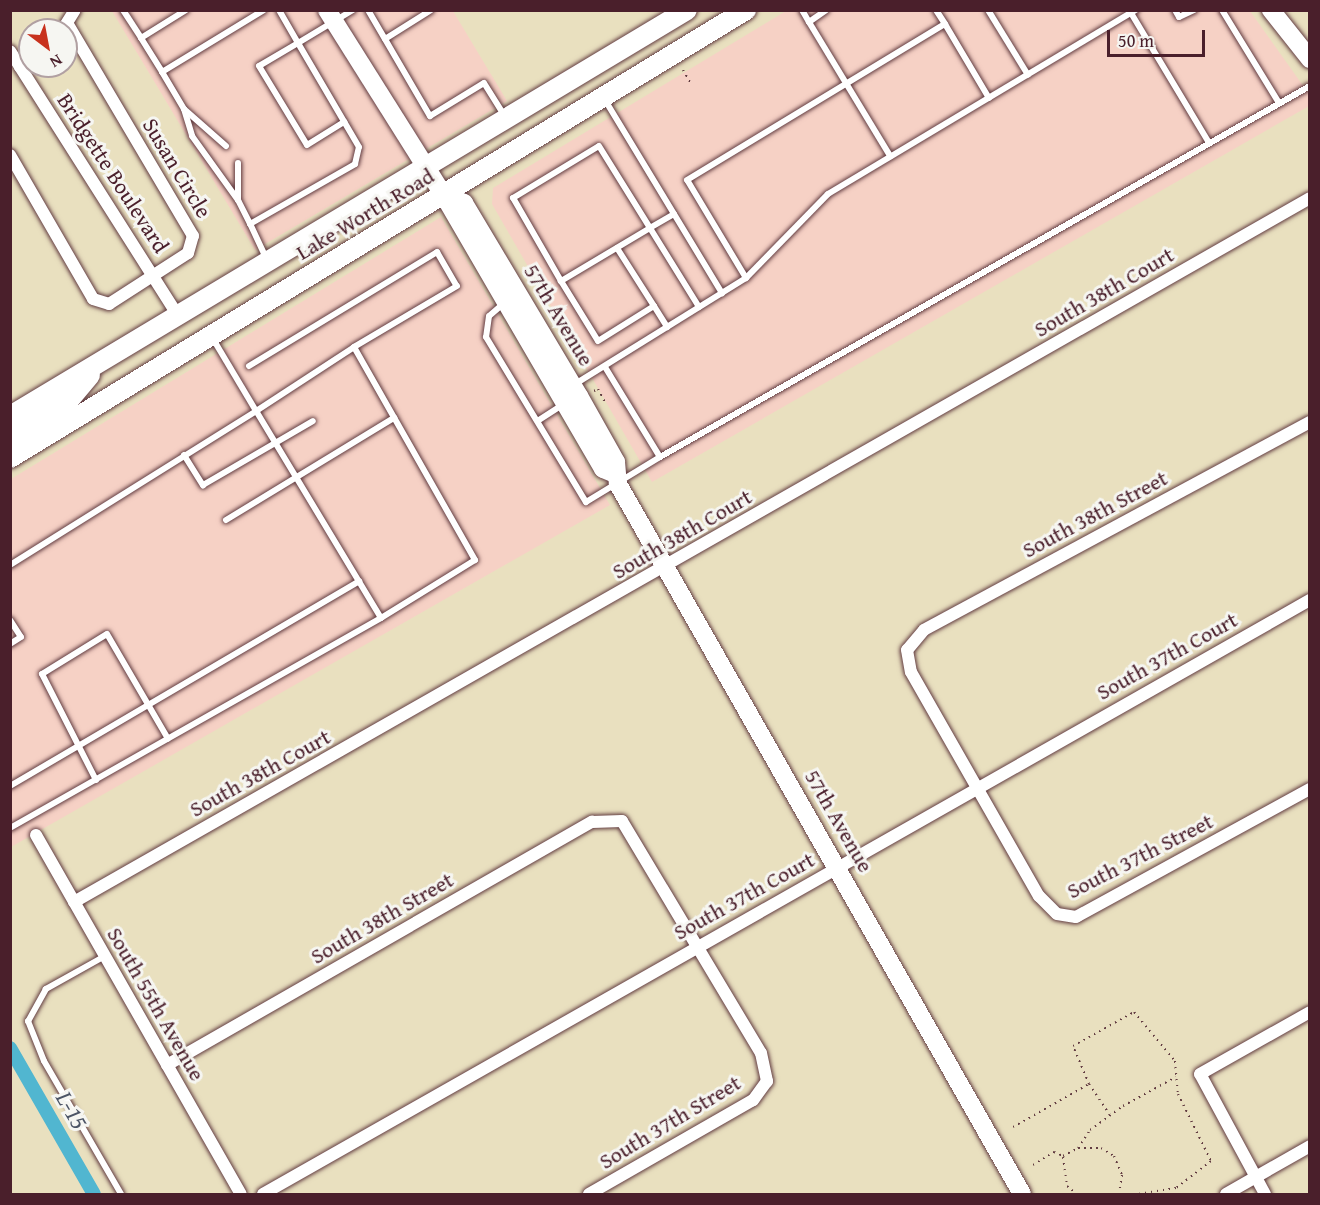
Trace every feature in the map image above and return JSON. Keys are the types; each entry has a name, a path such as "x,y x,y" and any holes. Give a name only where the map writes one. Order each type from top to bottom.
{"main road":[{"name":"Lake Worth Road","path":"10,416 179,317 687,10"},
{"path":"657,65 675,41 725,10"},
{"name":"Lake Worth Road","path":"10,458 746,10"},
{"path":"10,436 70,399 100,364"}],"street":[{"path":"1271,10 1310,58"},
{"name":"57th Avenue","path":"330,16 443,194 504,304 566,403 603,469 615,478 1022,1194"},
{"name":"Susan Circle","path":"10,155 93,299 109,304 188,253 194,236 78,48"},
{"name":"Bridgette Boulevard","path":"34,78 179,317"},
{"name":"57th Avenue","path":"443,194 464,203 616,462 615,478"},
{"name":"South 38th Court","path":"74,902 666,568 1310,198"},
{"name":"South 38th Street","path":"907,651 924,630 1310,422"},
{"name":"South 37th Court","path":"263,1194 700,944 1310,600"},
{"name":"South 37th Street","path":"907,651 911,672 1039,896 1057,914 1076,917 1310,789"},
{"name":"South 38th Street","path":"167,1065 592,822 622,820 700,944"},
{"name":"South 55th Avenue","path":"36,835 241,1194"},
{"name":"South 37th Street","path":"589,1194 753,1100 767,1081 761,1053 700,944"},
{"path":"1265,1194 1200,1074 1310,1012"},
{"path":"1226,1194 1310,1146"}],"lane":[{"path":"123,10 184,109 192,136 238,200 269,263"},
{"path":"141,38 186,10"},
{"path":"162,72 264,10"},
{"path":"250,224 355,164 359,147 279,10"},
{"path":"344,122 307,145 259,66 298,43 330,16 353,10"},
{"path":"368,10 430,116 484,83 507,120"},
{"path":"385,39 431,10"},
{"path":"802,10 890,156"},
{"path":"809,22 826,10"},
{"path":"936,10 989,98"},
{"path":"988,10 1028,75"},
{"path":"1120,10 1125,17"},
{"path":"1175,10 1179,17 1194,10"},
{"path":"1222,10 1279,103"},
{"path":"573,386 746,278 828,194 1134,12 1209,143"},
{"path":"746,278 687,180 945,24"},
{"path":"504,304 489,316 486,337 539,420 586,501 615,478 660,457 1310,86"},
{"path":"603,97 722,293"},
{"path":"184,109 226,146"},
{"path":"654,306 598,341 513,198 599,146 699,307"},
{"path":"238,163 238,200"},
{"path":"561,281 674,214"},
{"path":"616,248 668,327"},
{"path":"10,565 354,347 457,286 437,252 249,366"},
{"path":"211,336 381,618"},
{"path":"10,828 381,618 476,560 354,347"},
{"path":"604,367 660,457"},
{"path":"539,420 566,403"},
{"path":"226,520 394,418"},
{"path":"184,455 204,485 313,421"},
{"path":"10,786 359,581"},
{"path":"10,620 21,637 10,644"},
{"path":"96,780 42,674 107,634 168,739"},
{"path":"105,956 46,989 28,1021 39,1052 121,1194"}],"path":[{"path":"683,70 690,82"},
{"path":"594,391 598,389 606,404"},
{"path":"1110,1115 1089,1083 1073,1046 1134,1012 1175,1061 1178,1094 1211,1161 1176,1188 1137,1194"},
{"path":"1063,1156 1078,1148 1110,1115 1176,1077"},
{"path":"1013,1127 1089,1083"},
{"path":"1078,1148 1101,1148 1114,1156 1122,1174 1119,1194"},
{"path":"1033,1165 1054,1152 1063,1156"},
{"path":"1063,1156 1067,1186 1077,1194"}],"shaded area":[{"path":"112,11 453,11 507,101 255,250"},
{"path":"786,11 1250,11 1309,94 1309,106 652,482 492,204 493,188"},
{"path":"441,217 610,505 11,847 11,479"}],"waterway":[{"name":"L-15","path":"10,1048 94,1194"}]}
